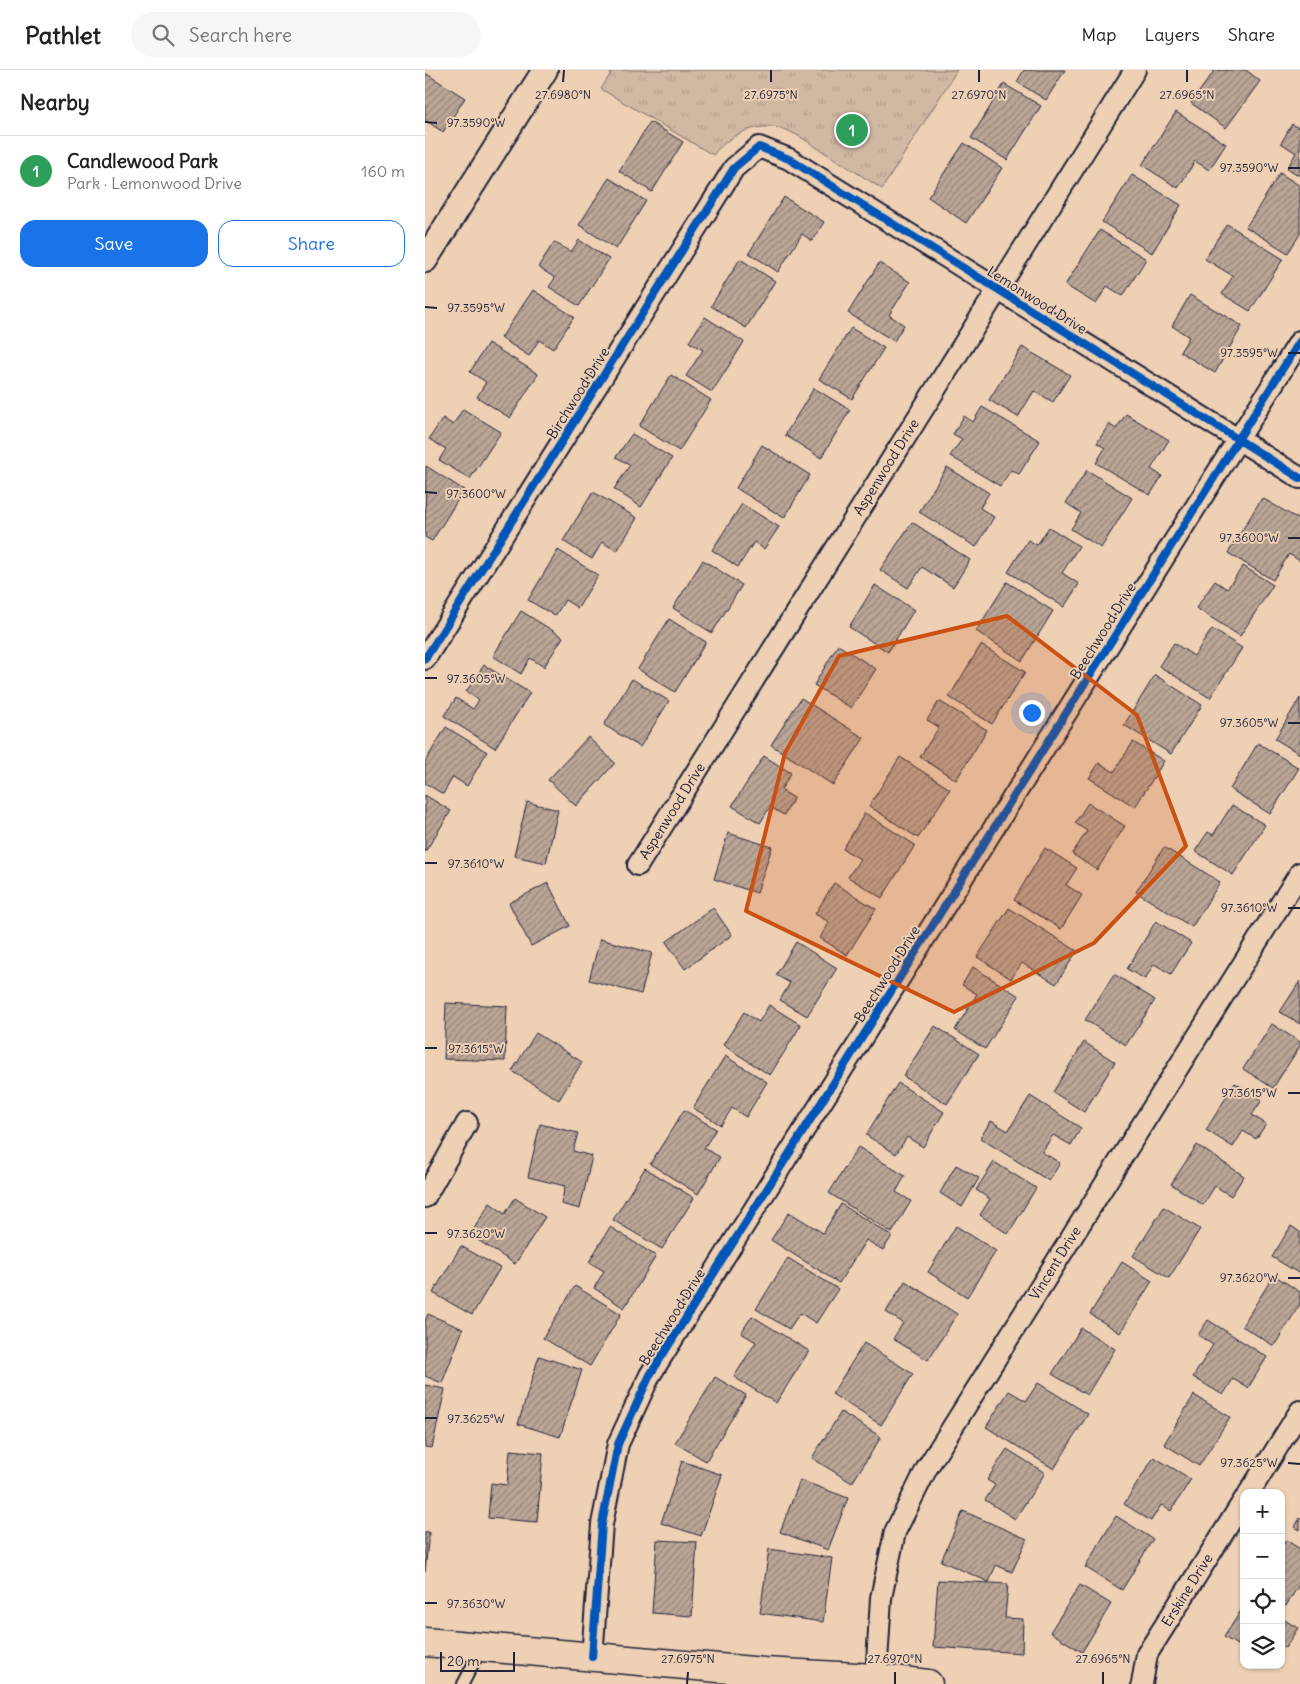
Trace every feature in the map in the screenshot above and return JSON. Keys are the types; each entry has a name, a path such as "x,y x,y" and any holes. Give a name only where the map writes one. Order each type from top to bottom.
{"main road":[{"path":"425,1642 592,1657 763,1678 876,1678 928,1684"}],"street":[{"name":"Aspenwood Drive","path":"638,865 1135,70"},
{"path":"425,260 539,72"},
{"name":"Lemonwood Drive","path":"759,147 789,159 1300,478"},
{"name":"Birchwood Drive","path":"425,659 734,168 759,147"},
{"name":"Beechwood Drive","path":"592,1657 602,1524 618,1444 650,1376 1300,341"},
{"name":"Vincent Drive","path":"876,1678 881,1598 895,1532 927,1468 1300,873"},
{"path":"425,1197 467,1123"},
{"path":"1251,1489 1300,1411"},
{"name":"Erskine Drive","path":"1142,1684 1147,1654 1240,1506"}],"lane":[{"path":"463,1684 482,1647"}],"highlighted area":[{"path":"1007,616 1137,715 1186,846 1094,943 954,1012 746,911 785,753 839,656"}],"green space":[{"path":"613,70 957,70 882,189 800,137 780,128 759,128 738,134 720,147 713,155 601,89"}],"building":[{"path":"1024,70 1065,70 1046,100 1017,82"},
{"path":"1215,70 1246,70 1260,81 1226,128 1191,103"},
{"path":"425,73 465,98 443,132 425,120"},
{"path":"1004,84 1041,106 1007,160 971,138"},
{"path":"1176,112 1226,144 1209,170 1195,161 1178,188 1142,165"},
{"path":"650,122 683,142 652,192 619,171"},
{"path":"1292,124 1300,129 1300,176 1287,168 1296,153 1281,143"},
{"path":"964,143 1002,168 966,223 928,197"},
{"path":"1280,173 1300,186 1300,234 1288,253 1246,227"},
{"path":"1132,175 1181,205 1152,253 1102,222"},
{"path":"609,178 646,201 616,249 579,225"},
{"path":"784,197 824,222 812,241 802,234 778,272 749,253"},
{"path":"1227,224 1283,259 1250,311 1222,294 1233,276 1205,259"},
{"path":"1100,230 1146,259 1123,296 1107,286 1096,304 1065,285"},
{"path":"579,240 609,259 579,306 549,287 555,278 538,267 554,242 571,252"},
{"path":"740,259 775,281 746,328 711,306"},
{"path":"879,263 910,282 889,315 904,325 894,341 848,313"},
{"path":"533,290 574,317 553,349 539,340 529,356 501,338"},
{"path":"1190,295 1242,326 1215,373 1180,352 1189,337 1172,326"},
{"path":"705,317 744,342 712,392 686,376 703,350 689,342"},
{"path":"851,328 884,348 852,399 819,379"},
{"path":"488,343 538,374 510,418 477,397 486,382 470,372"},
{"path":"1022,347 1070,375 1053,402 1034,391 1018,417 989,400"},
{"path":"671,375 711,400 679,451 639,426"},
{"path":"814,388 850,410 821,458 785,435"},
{"path":"982,407 1040,441 1019,474 1011,470 1000,486 950,456 962,439 953,434 964,416 973,422"},
{"path":"463,409 501,432 470,479 439,460 446,449 429,439 443,418 453,425"},
{"path":"1126,414 1169,440 1151,469 1162,476 1150,495 1096,463 1105,448 1097,443 1109,424 1116,429"},
{"path":"632,434 672,458 641,507 614,489 630,465 616,457"},
{"path":"762,445 810,475 784,518 736,488"},
{"path":"426,466 464,490 432,541 425,537"},
{"path":"947,467 989,493 980,508 994,517 976,547 919,512"},
{"path":"1087,470 1132,498 1101,548 1071,529 1081,513 1066,503"},
{"path":"593,492 637,518 617,551 602,542 592,559 563,541"},
{"path":"1262,498 1300,520 1300,561 1289,554 1273,580 1228,553"},
{"path":"742,504 779,527 764,549 754,542 738,567 712,550"},
{"path":"912,522 970,560 953,587 922,567 908,588 880,570"},
{"path":"1049,527 1079,546 1062,573 1079,584 1064,607 1008,572 1028,540 1037,545"},
{"path":"558,550 598,575 578,608 565,600 555,616 528,600"},
{"path":"703,560 742,585 712,633 673,608"},
{"path":"1243,566 1273,585 1240,636 1196,608 1215,581 1227,589"},
{"path":"1007,582 1053,611 1022,661 976,631"},
{"path":"875,585 914,610 888,652 849,627"},
{"path":"521,611 563,637 544,667 530,658 521,674 493,656"},
{"path":"669,619 706,642 675,692 638,669"},
{"path":"1212,629 1242,648 1210,698 1159,666 1174,643 1194,656"},
{"path":"838,645 876,669 851,708 814,685"},
{"path":"981,645 1025,672 992,724 949,697"},
{"path":"484,665 530,693 495,748 444,716 456,698 473,709 479,700 466,692"},
{"path":"1155,675 1202,705 1171,754 1124,725"},
{"path":"632,679 669,701 640,747 604,725"},
{"path":"801,698 864,738 833,785 771,745"},
{"path":"1300,698 1300,754 1275,739"},
{"path":"939,701 987,730 956,780 920,757 939,727 927,720"},
{"path":"446,727 487,752 467,786 453,777 443,794 425,783 425,762"},
{"path":"588,737 615,763 576,806 548,780"},
{"path":"1133,742 1164,761 1135,807 1089,778 1099,763 1114,772"},
{"path":"1258,743 1299,768 1270,814 1230,789"},
{"path":"764,756 791,773 781,790 794,798 784,815 770,807 760,823 732,806"},
{"path":"900,757 950,789 918,838 869,806"},
{"path":"425,795 451,811 425,852"},
{"path":"527,802 558,810 546,863 514,856"},
{"path":"1088,803 1125,826 1097,870 1072,854 1087,831 1075,823"},
{"path":"1232,805 1265,825 1233,875 1195,851 1208,832 1213,835"},
{"path":"865,813 915,845 882,898 848,877 860,859 843,849"},
{"path":"728,833 772,847 757,893 714,879"},
{"path":"1164,847 1220,882 1192,927 1136,892"},
{"path":"1045,848 1077,868 1066,885 1082,895 1061,929 1014,900"},
{"path":"548,883 570,926 531,946 509,903"},
{"path":"834,883 876,909 847,955 820,938 829,922 815,914"},
{"path":"713,908 732,935 685,969 666,942"},
{"path":"1009,908 1077,951 1056,984 1022,963 1011,979 977,957"},
{"path":"1156,921 1191,943 1171,974 1154,964 1145,979 1127,969"},
{"path":"600,939 652,953 641,994 589,980"},
{"path":"796,942 837,968 807,1016 780,1000 790,983 776,975"},
{"path":"973,967 1019,996 985,1049 955,1030 977,994 962,985"},
{"path":"1114,974 1155,1000 1126,1045 1085,1020"},
{"path":"1300,981 1300,1024 1280,1012"},
{"path":"446,1003 507,1006 505,1061 444,1059"},
{"path":"769,1005 801,1025 770,1075 723,1045 744,1012 759,1022"},
{"path":"1272,1024 1300,1042 1300,1046 1273,1088 1243,1069"},
{"path":"935,1026 979,1054 947,1104 903,1076"},
{"path":"536,1033 582,1062 559,1100 512,1071"},
{"path":"1084,1042 1115,1062 1084,1112 1053,1092"},
{"path":"725,1056 767,1082 746,1117 732,1108 721,1125 693,1108"},
{"path":"898,1083 944,1112 923,1147 907,1137 896,1154 866,1135"},
{"path":"1235,1083 1262,1100 1252,1115 1266,1124 1256,1139 1243,1131 1233,1147 1206,1130"},
{"path":"1030,1096 1081,1128 1071,1145 1053,1135 1042,1152 1060,1163 1049,1181 980,1138 991,1121 1008,1131"},
{"path":"684,1110 716,1129 704,1148 720,1157 698,1194 650,1164"},
{"path":"540,1124 578,1133 573,1151 592,1156 580,1209 561,1204 565,1186 528,1177"},
{"path":"1197,1145 1244,1176 1231,1196 1215,1186 1203,1205 1171,1184"},
{"path":"858,1147 905,1176 896,1192 911,1201 892,1233 829,1193"},
{"path":"994,1162 1036,1188 1008,1234 980,1215 990,1199 976,1190"},
{"path":"956,1165 979,1178 962,1207 940,1193"},
{"path":"645,1168 694,1198 662,1249 613,1220"},
{"path":"515,1198 545,1217 515,1264 470,1235 490,1203 505,1214"},
{"path":"841,1204 892,1236 883,1250 866,1240 839,1283 771,1240 789,1212 823,1233"},
{"path":"1164,1207 1200,1229 1169,1278 1133,1256"},
{"path":"956,1226 996,1251 967,1297 928,1272"},
{"path":"1291,1226 1300,1232 1300,1274 1272,1257"},
{"path":"610,1227 656,1256 624,1308 594,1288 604,1271 589,1262"},
{"path":"461,1246 500,1268 472,1315 433,1293"},
{"path":"788,1258 838,1289 816,1323 800,1313 789,1329 756,1309"},
{"path":"1122,1262 1152,1281 1120,1333 1090,1314"},
{"path":"1274,1275 1300,1292 1300,1304 1274,1346 1242,1326"},
{"path":"905,1281 957,1314 928,1360 893,1339 903,1323 886,1312"},
{"path":"575,1286 621,1314 590,1366 543,1338"},
{"path":"428,1314 463,1329 442,1383 425,1376 425,1321"},
{"path":"752,1316 809,1351 776,1403 734,1377 756,1342 741,1333"},
{"path":"1208,1320 1267,1357 1248,1388 1233,1379 1223,1395 1193,1377 1213,1345 1198,1335"},
{"path":"1081,1328 1115,1349 1087,1395 1052,1374"},
{"path":"864,1343 913,1374 881,1425 832,1394"},
{"path":"539,1356 582,1370 560,1437 518,1424"},
{"path":"715,1377 746,1395 706,1461 675,1443"},
{"path":"1038,1383 1088,1414 1054,1469 986,1427 1009,1391 1026,1401"},
{"path":"425,1385 445,1389 432,1448 425,1447"},
{"path":"1194,1395 1230,1417 1199,1466 1164,1444"},
{"path":"841,1412 881,1437 852,1483 812,1458"},
{"path":"1007,1449 1045,1473 1015,1519 985,1500 995,1485 987,1480"},
{"path":"510,1450 543,1453 537,1522 488,1518 491,1483 507,1485"},
{"path":"1154,1457 1191,1479 1171,1511 1161,1505 1151,1521 1124,1504"},
{"path":"682,1461 722,1475 701,1536 661,1523"},
{"path":"800,1480 848,1498 828,1550 780,1532"},
{"path":"963,1511 1027,1539 1012,1572 996,1565 989,1582 941,1561"},
{"path":"1116,1516 1153,1539 1122,1590 1085,1567"},
{"path":"1300,1518 1300,1530 1295,1527"},
{"path":"425,1532 429,1532 425,1572"},
{"path":"657,1540 697,1542 692,1616 652,1613"},
{"path":"1286,1540 1300,1549 1300,1583 1286,1606 1285,1605"},
{"path":"769,1549 832,1558 823,1622 760,1613"},
{"path":"938,1580 1008,1584 1005,1618 1023,1619 1022,1653 933,1647"},
{"path":"1080,1585 1111,1604 1082,1652 1050,1632"},
{"path":"1240,1612 1240,1647 1224,1637"},
{"path":"1285,1620 1298,1628 1285,1648"}],"cycle path":[{"path":"425,659 734,168 759,147 789,159 1300,478"},
{"path":"592,1657 602,1524 618,1444 650,1375 1300,341"}],"place":[{"name":"Candlewood Park","path":"852,130"}]}
